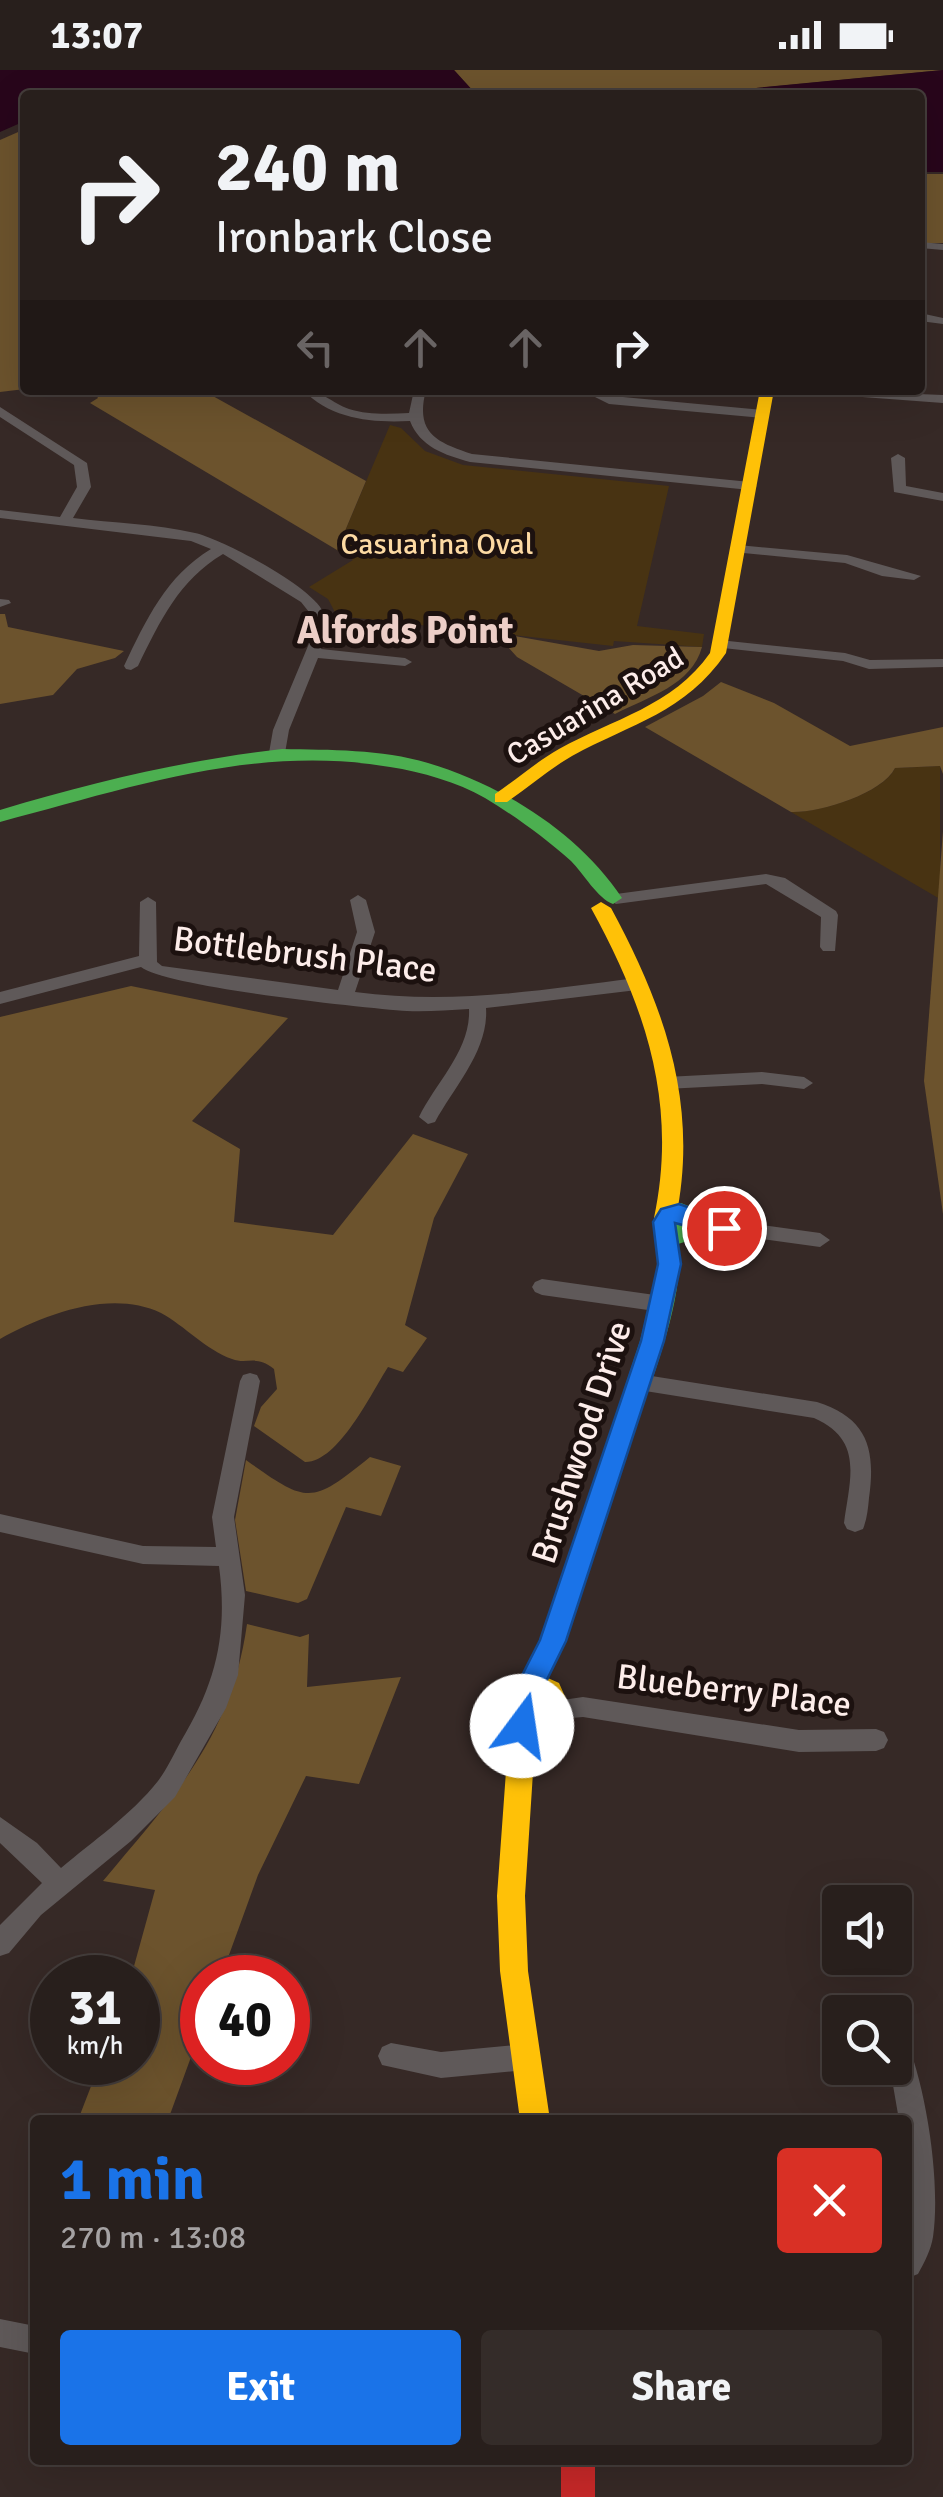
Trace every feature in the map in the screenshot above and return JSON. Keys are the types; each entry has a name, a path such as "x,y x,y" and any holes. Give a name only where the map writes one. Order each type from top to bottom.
{"street":[{"path":"315,395 348,413 414,417"},
{"path":"419,395 414,417 420,432 432,442 483,460 750,486"},
{"path":"600,395 618,402 763,414"},
{"name":"Casuarina Road","path":"501,798 560,756 696,685 711,670 766,395"},
{"path":"889,395 943,399"},
{"path":"0,411 80,463 84,486 65,520"},
{"path":"898,458 898,489 943,497"},
{"path":"0,514 170,532 223,548 292,588 312,606 320,626 281,730 277,753"},
{"path":"131,666 174,584 193,565 223,548"},
{"path":"738,549 847,559 873,570 914,576"},
{"path":"719,644 845,657 869,665 943,663"},
{"path":"313,653 406,662"},
{"path":"865,684 869,665"},
{"name":"Brushwood Drive","path":"0,816 185,765 277,753 354,756 424,768 501,798 556,837 612,903 666,1083 681,1223 638,1382 553,1641 526,1697 510,1896 514,1971 534,2115"},
{"path":"612,903 773,880 830,915 830,948"},
{"path":"344,999 366,932 358,900"},
{"name":"Bottlebrush Place","path":"148,902 147,960 156,970 185,977 409,1006 477,1003 636,984"},
{"path":"0,998 147,960"},
{"path":"428,1117 440,1088 478,1035 477,1003"},
{"path":"666,1083 762,1078 804,1083"},
{"path":"681,1223 820,1240"},
{"path":"542,1288 662,1304"},
{"path":"0,1944 58,1884 122,1833 166,1789 214,1708 226,1675 234,1595 223,1517 250,1382"},
{"path":"638,1382 803,1407 840,1420 855,1436 862,1458 855,1523"},
{"path":"0,1523 144,1555 227,1557"},
{"name":"Brushwood Drive","path":"522,1762 551,1703 553,1641"},
{"path":"526,1697 535,1714 551,1703"},
{"name":"Blueberry Place","path":"551,1703 810,1742 876,1740"},
{"path":"0,1828 58,1884"},
{"path":"391,2056 440,2065 526,2057"},
{"path":"907,2085 910,2115"},
{"path":"912,2140 919,2214 918,2245 912,2256"},
{"path":"0,2333 30,2339"},
{"path":"578,2465 578,2497"}],"green space":[{"name":"Casuarina Oval","path":"390,425 401,428 425,451 463,465 669,486 637,626 704,634 702,647 614,641 613,646 337,616 328,599 309,587 353,560 337,550"},
{"path":"940,766 940,899 791,812 817,809 864,794 895,768"}],"shaded area":[{"path":"0,70 454,70 472,90 20,90 20,123 0,132"},
{"path":"454,70 943,70 737,90 472,90"},
{"path":"943,70 943,172 925,172 925,90 734,90"},
{"path":"20,131 20,390 0,392 0,140"},
{"path":"925,174 943,174 943,243 925,243"},
{"path":"96,395 211,395 366,481 337,550 90,403 98,398"},
{"path":"0,614 5,614 8,627 124,651 115,658 77,669 53,695 0,704"},
{"path":"498,636 599,651 633,645 702,647 697,660 679,680 615,714 517,657"},
{"path":"721,682 774,703 850,746 943,727 943,774 940,766 895,768 864,794 817,809 791,812 645,727"},
{"path":"943,831 943,1214 924,1081"},
{"path":"131,986 288,1018 192,1121 240,1149 234,1222 333,1235 413,1134 468,1154 434,1218 405,1325 427,1338 403,1372 388,1367 342,1439 317,1459 305,1462 254,1426 261,1407 277,1389 274,1369 262,1362 237,1361 222,1355 161,1313 142,1306 100,1304 58,1313 0,1339 0,1017"},
{"path":"370,1457 401,1466 381,1516 346,1507 307,1599 298,1603 246,1591 235,1520 246,1460 283,1485 309,1493 334,1484"},
{"path":"247,1624 300,1637 309,1634 307,1687 401,1677 359,1784 306,1776 258,1875 229,1955 180,1955 181,2085 170,2115 80,2115 92,2085 160,2085 160,1955 137,1955 155,1890 103,1881 175,1793 213,1733 228,1700"}],"traffic: fast":[{"path":"0,816 137,777 209,763 282,755 353,756 423,767 488,792 549,833 592,871 613,898"},
{"path":"674,1211 684,1211 691,1223 684,1235 674,1235 667,1228 667,1218 674,1211"},
{"path":"527,1693 553,1641 652,1341 670,1263 665,1226"}],"traffic: slow":[{"path":"501,798 565,753 670,702 705,672 718,653 766,395"},
{"path":"601,908 637,979 663,1058 675,1140 673,1180 665,1218"},
{"path":"540,1687 550,1691 554,1701 550,1711 540,1715 530,1711 526,1701 530,1691 540,1687"},
{"path":"524,1702 511,1896 514,1971 534,2115"}],"traffic: jam":[{"path":"578,2465 578,2497"}],"district":[{"name":"Alfords Point","path":"405,630"}],"route":[{"path":"522,1726 525,1697 553,1641 652,1341 670,1264 664,1222 669,1214 679,1212 724,1228"}]}
